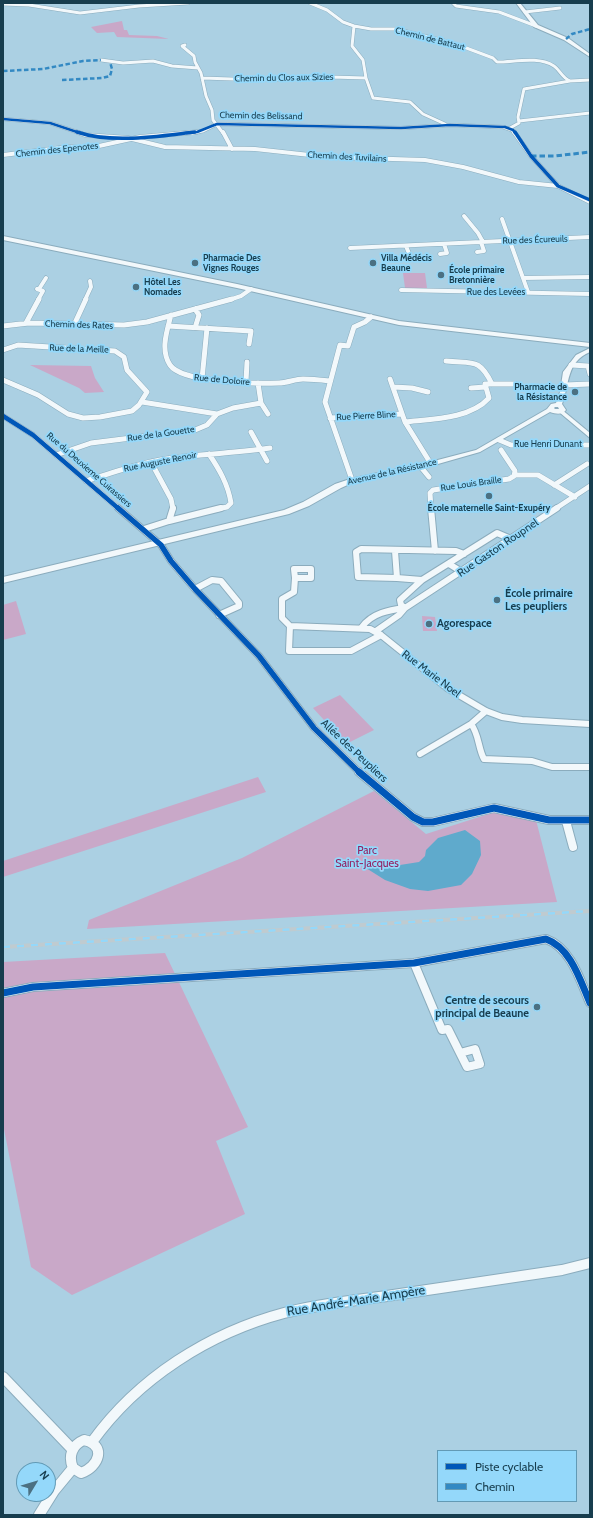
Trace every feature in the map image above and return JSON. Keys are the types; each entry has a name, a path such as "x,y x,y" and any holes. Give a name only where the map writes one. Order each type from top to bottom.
{"main road":[{"path":"518,3 536,26 566,39 590,56"},
{"path":"3,238 251,289 371,317 413,325 588,347"},
{"path":"560,408 566,372 588,347"},
{"name":"Avenue de la Résistance","path":"3,580 158,544 286,512 306,504 352,480 467,455 499,443 551,409 557,412 560,408"}],"street":[{"path":"3,4 29,4 80,13 139,6 188,3"},
{"name":"Chemin de Battaut","path":"310,3 328,10 343,22 354,26 371,29 396,29 461,46 493,58 497,62 539,61 554,66 565,79 570,81"},
{"path":"453,3 456,6 499,12 536,26"},
{"path":"524,12 560,8"},
{"path":"354,26 352,46 364,60 366,78 373,98 410,102 423,114 445,125"},
{"path":"185,45 182,46 194,56 200,70 206,96 212,110 213,120 232,149"},
{"path":"101,60 123,63 152,61 172,66 198,68"},
{"name":"Chemin du Clos aux Sizies","path":"202,78 262,80 331,77 366,78"},
{"path":"589,201 558,186 510,128 517,125 519,121 518,117 524,89 570,81 590,80"},
{"path":"519,121 590,113"},
{"name":"Chemin des Belissand","path":"3,119 50,123 85,135 134,139 193,133 203,131 217,124 401,128 452,125 510,128"},
{"name":"Chemin des Tuvilains","path":"134,139 165,147 232,149 328,157 425,160 463,167 519,182 558,186"},
{"name":"Chemin des Epenotes","path":"3,155 68,147 99,146 134,139"},
{"path":"464,216 478,233 482,242 484,251 477,252"},
{"path":"502,219 528,292"},
{"name":"Rue des Écureuils","path":"350,248 590,238"},
{"path":"440,254 447,253 444,244"},
{"path":"406,246 410,256"},
{"path":"523,278 590,277"},
{"path":"26,323 43,291 38,289 46,278"},
{"path":"74,325 92,288 90,281"},
{"name":"Chemin des Rates","path":"3,326 26,323 125,326 229,300 251,289"},
{"name":"Rue des Levées","path":"401,290 430,292 528,292 590,294"},
{"path":"195,308 199,315 195,328"},
{"name":"Rue de Doloire","path":"171,315 164,346 166,357 170,366 180,374 202,379 258,383 280,383 301,379 330,381"},
{"path":"352,480 325,402 340,345 348,346 354,327 365,322 371,317"},
{"path":"154,319 168,325 251,331 249,344"},
{"path":"202,379 207,328"},
{"name":"Rue de la Meille","path":"3,350 18,346 102,349 115,351 124,357 127,370 146,390 147,394 142,402"},
{"path":"446,361 479,364 485,368 492,384"},
{"path":"246,382 247,362"},
{"path":"571,365 588,366 590,374"},
{"path":"390,379 405,422 431,464"},
{"path":"3,380 38,395 68,414 78,417 95,418 127,413 135,409 142,402 217,414"},
{"path":"258,383 261,403 268,414"},
{"path":"405,422 450,415 479,407 488,400 489,396 485,384 515,384"},
{"path":"564,385 590,384"},
{"path":"393,387 412,388 428,392"},
{"path":"471,388 487,389"},
{"name":"Rue de la Gouette","path":"56,455 90,443 195,430 207,425 217,414 233,408 261,403"},
{"path":"560,408 590,436"},
{"name":"Rue Pierre Bline","path":"330,418 402,414"},
{"name":"Rue du Deuxieme Cuirassiers","path":"3,416 26,429 144,529 158,544"},
{"path":"251,432 259,449 268,462"},
{"name":"Rue Henri Dunant","path":"499,443 590,445"},
{"name":"Rue Henri Dunant","path":"499,443 501,450"},
{"name":"Rue Henri Dunant","path":"499,443 501,450"},
{"name":"Rue Auguste Renoir","path":"86,481 151,462 180,457 270,448"},
{"name":"Rue Louis Braille","path":"435,551 430,493 433,490 509,479 514,475 515,471 501,450"},
{"path":"144,529 169,521 227,507 231,503 230,492 223,474 209,454"},
{"path":"151,462 171,499 173,508 169,521"},
{"path":"554,485 588,464"},
{"path":"420,466 429,477"},
{"path":"514,475 538,475 575,497"},
{"name":"Rue Gaston Roupnel","path":"362,627 367,621 386,612 404,608 511,540 590,486"},
{"path":"404,608 401,605 400,600 422,580 497,534 511,540"},
{"name":"Allée des Peupliers","path":"158,544 195,589 259,656 319,734 349,763 413,817 423,822 433,822 494,808 505,809 535,818 590,820"},
{"path":"422,580 360,578 357,576 356,552 358,550 456,551 464,554"},
{"path":"395,551 397,578"},
{"path":"449,564 462,572"},
{"path":"294,578 294,592 282,599 281,618 285,624 290,626 362,627 375,632"},
{"path":"195,589 212,580 221,581 239,606 219,615"},
{"name":"Rue Gaston Roupnel","path":"290,626 289,651 352,651 384,624 402,612 404,608"},
{"name":"Rue Marie Noel","path":"375,632 447,688 486,711 502,717 522,720 590,724"},
{"path":"420,754 470,724 486,711"},
{"path":"470,724 476,729 479,751 484,759 532,762 552,767 590,767"},
{"path":"566,820 573,847"},
{"path":"3,993 33,987 414,964 550,940 566,953 590,1003"},
{"path":"414,964 442,1030 448,1029 460,1053"},
{"name":"Rue André-Marie Ampère","path":"92,1442 112,1417 129,1400 163,1371 207,1343 249,1324 305,1308 562,1270 590,1263"},
{"path":"3,1377 72,1449"},
{"path":"84,1440 92,1442 96,1445 98,1455 95,1466 86,1472 77,1471 73,1468 70,1459 72,1449 79,1442 84,1440"},
{"path":"39,1515 54,1491 73,1468"}],"green space":[{"path":"122,21 124,30 127,30 129,35 157,36 169,39 117,37 114,32 97,33 91,27"},
{"path":"403,273 425,273 427,288 405,288"},
{"path":"30,365 91,366 95,378 104,392 85,393 79,388"},
{"path":"16,601 26,634 3,640 3,605"},
{"name":"Agorespace","path":"422,616 435,617 437,631 423,631"},
{"path":"340,695 374,730 346,744 313,708"},
{"path":"258,777 266,792 3,877 3,861"},
{"name":"Parc Saint-Jacques","path":"374,791 426,834 498,811 536,820 557,902 87,929 89,920 242,858"},
{"path":"165,953 248,1127 216,1141 245,1214 72,1295 31,1267 3,1124 3,962"}],"water":[{"path":"465,830 480,841 481,855 472,874 461,885 428,891 410,889 385,880 366,868 372,864 400,865 419,862 425,856 426,850 438,838"}],"railway":[{"path":"3,947 590,911"}],"marked path":[{"path":"566,39 572,34 590,29"},
{"path":"3,71 43,69 83,61 101,60"},
{"path":"62,80 102,78 110,76 112,69 110,62"},
{"path":"531,156 555,156 590,152"}],"cycle path":[{"path":"3,119 50,123 85,135 134,139 197,132 217,124 401,128 450,125 505,127 513,130 531,156 558,186 590,200"},
{"path":"3,416 14,421 42,442 77,474 161,545 171,561 195,589 259,656 314,728 349,763 413,817 423,822 433,822 494,808 549,820 590,820"},
{"path":"3,993 33,987 414,963 546,939 554,942 567,956 590,1003"}],"place":[{"name":"Pharmacie Des Vignes Rouges","path":"195,263"},
{"name":"Villa Médécis Beaune","path":"373,263"},
{"name":"École primaire Bretonnière","path":"441,275"},
{"name":"Hôtel Les Nomades","path":"136,287"},
{"name":"Pharmacie de la Résistance","path":"575,392"},
{"name":"École maternelle Saint-Exupéry","path":"489,496"},
{"name":"École primaire Les peupliers","path":"497,600"},
{"name":"Agorespace","path":"429,624"},
{"name":"Centre de secours principal de Beaune","path":"537,1007"}]}
